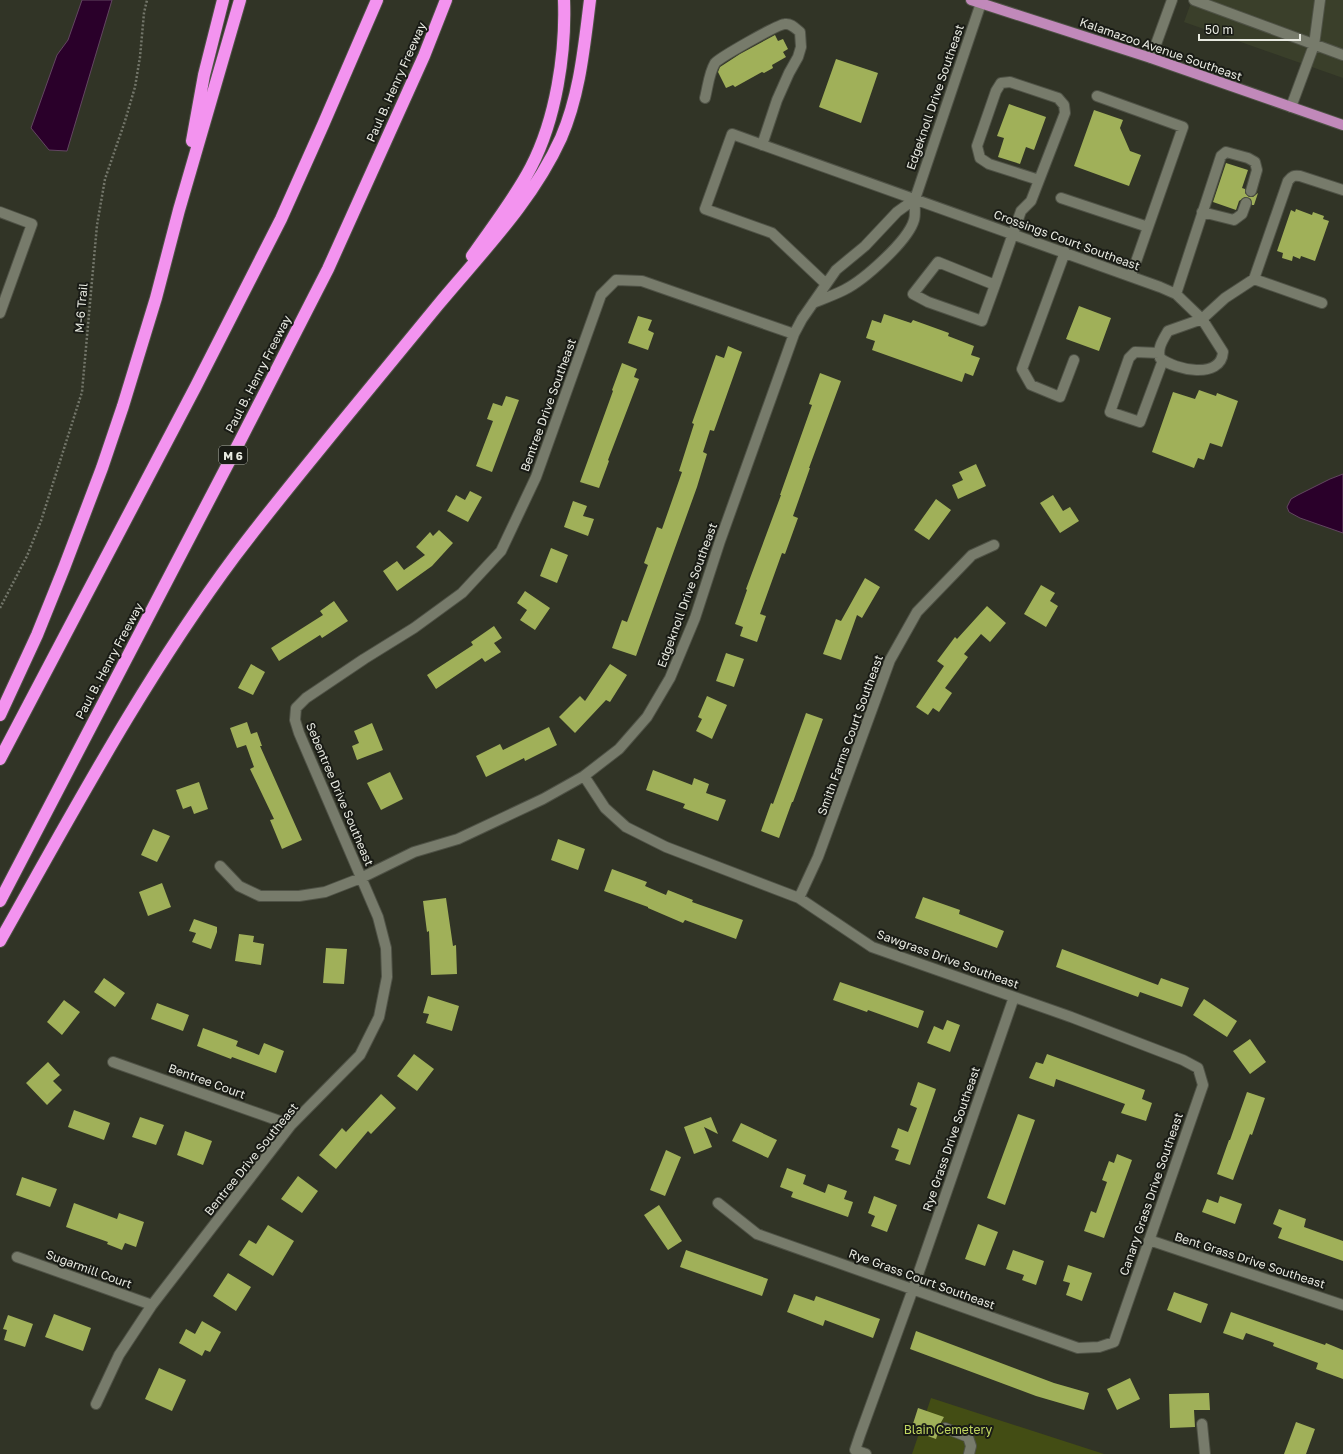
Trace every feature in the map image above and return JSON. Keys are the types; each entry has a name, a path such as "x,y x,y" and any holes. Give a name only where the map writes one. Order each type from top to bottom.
{"highway":[{"path":"180,210 204,75 223,0"},
{"path":"0,715 37,635 102,468 138,360 240,0"},
{"path":"0,759 196,386 281,218 323,126 377,0"},
{"name":"Paul B. Henry Freeway","path":"0,901 328,269 424,56 446,0"},
{"path":"440,303 516,192 532,166 550,116 556,91 564,41 564,0"},
{"path":"0,941 135,704 167,653 209,592 237,553 308,463 510,221 532,190 561,137 578,87 590,0"}],"main road":[{"name":"Kalamazoo Avenue Southeast","path":"970,0 982,1 1343,125"}],"street":[{"path":"1151,58 1172,0"},
{"path":"1194,0 1343,56"},
{"path":"1291,107 1314,45 1320,0"},
{"name":"Edgeknoll Drive Southeast","path":"813,303 845,290 867,276 900,242 914,220 915,199 982,1"},
{"path":"705,98 711,72 716,61 750,40 785,24 792,25 800,32 802,47 789,73 762,145"},
{"path":"995,284 938,262 913,294 928,302 982,321 1021,211 1031,201 1065,114 1064,105 1058,98 1010,82 1001,83 996,91 978,146 980,158 989,164 1039,180"},
{"path":"1097,96 1183,127 1131,276"},
{"name":"Crossings Court Southeast","path":"826,284 772,233 705,209 732,134 1131,276 1176,294 1202,319"},
{"path":"1176,294 1218,161 1226,152 1248,158 1255,162 1256,170 1250,191"},
{"path":"1202,319 1223,352 1222,360 1217,365 1198,370 1186,369 1161,357 1135,352 1128,358 1110,412 1140,422 1161,357 1160,346 1168,331 1202,319 1225,298 1254,279 1288,181 1292,177 1296,175 1300,176 1343,190"},
{"path":"1061,198 1148,227"},
{"name":"Edgeknoll Drive Southeast","path":"220,866 238,886 260,896 299,896 325,892 361,878 414,852 458,839 543,799 584,776 619,749 647,717 670,678 695,618 720,542 794,334 836,270 865,246 897,212 915,199"},
{"path":"1202,212 1234,220 1242,214 1246,203"},
{"path":"0,212 32,224 0,313"},
{"path":"1065,252 1022,369 1031,385 1060,397 1074,360"},
{"path":"1254,279 1322,303"},
{"name":"Bentree Drive Southeast","path":"364,658 414,628 462,593 501,551 536,477 601,295 616,280 642,281 794,334"},
{"name":"Smith Farms Court Southeast","path":"800,898 818,857 890,660 917,612 972,555 994,545"},
{"name":"Sebentree Drive Southeast","path":"361,878 299,733 295,720 296,708 306,698 364,658"},
{"name":"Sawgrass Drive Southeast","path":"584,776 605,808 626,827 666,847 800,898 872,947 1014,997 1183,1060 1198,1068"},
{"name":"Bentree Drive Southeast","path":"96,1404 119,1355 152,1305 291,1126 360,1055 379,1017 387,978 386,948 378,917 361,878"},
{"name":"Rye Grass Drive Southeast","path":"866,1454 855,1450 913,1289 1014,997"},
{"name":"Bentree Court","path":"113,1062 291,1126"},
{"name":"Canary Grass Drive Southeast","path":"1118,1329 1203,1084 1198,1068"},
{"name":"Rye Grass Court Southeast","path":"718,1203 757,1234 1078,1348 1098,1347 1114,1342 1118,1329"},
{"name":"Bent Grass Drive Southeast","path":"1149,1240 1343,1305"},
{"name":"Sugarmill Court","path":"17,1257 152,1305"},
{"path":"1202,1424 1205,1454"},
{"path":"945,1428 968,1437 971,1446 969,1454"}],"path":[{"name":"M-6 Trail","path":"0,608 27,556 41,521 82,392 97,225 105,179 125,122 135,87 140,57 144,12 147,0"}],"shaded area":[{"path":"82,0 112,0 67,151 49,150 31,128 57,55 68,40"},
{"path":"1192,0 1343,0 1343,78 1184,22"},
{"path":"1343,474 1343,533 1300,518 1289,512 1287,507 1291,499"}],"green space":[{"name":"Blain Cemetery","path":"931,1398 1104,1454 912,1454"}],"building":[{"path":"775,35 778,41 783,39 788,49 783,52 786,57 772,65 773,68 764,73 762,72 735,87 733,85 726,88 718,72 720,67"},
{"path":"836,59 878,73 861,123 819,107"},
{"path":"1009,104 1046,117 1034,150 1026,147 1020,164 998,157 1004,138 997,136"},
{"path":"1094,110 1123,120 1120,128 1130,151 1141,155 1129,186 1074,166"},
{"path":"1226,163 1248,170 1242,188 1245,189 1245,193 1249,197 1253,197 1258,193 1254,205 1252,205 1251,199 1245,197 1239,201 1236,210 1213,202"},
{"path":"1296,209 1312,215 1313,212 1324,216 1323,219 1329,221 1315,261 1301,256 1300,259 1293,256 1292,261 1282,258 1283,253 1277,251 1291,210 1295,212"},
{"path":"1079,306 1111,318 1099,351 1066,339"},
{"path":"884,314 911,323 913,320 949,333 948,336 974,346 971,355 980,358 973,376 965,373 962,382 872,350 875,341 866,338 872,320 881,323"},
{"path":"638,316 652,320 648,330 654,333 648,350 628,343"},
{"path":"728,346 742,352 714,431 710,430 703,452 707,454 697,487 636,656 612,648 622,620 627,622 648,565 644,563 657,527 662,529 682,472 679,471 694,424 692,423 716,355 724,358"},
{"path":"622,363 637,369 634,377 639,379 599,488 580,482"},
{"path":"820,373 841,381 793,516 798,518 785,554 782,553 760,614 766,616 757,642 740,636 743,627 735,624 747,590 746,589 781,495 812,405 809,404"},
{"path":"1199,390 1216,396 1217,393 1238,401 1222,447 1210,443 1204,460 1198,458 1194,468 1152,452 1173,392 1195,399"},
{"path":"506,396 519,400 492,472 476,466 493,421 487,419 493,403 502,406"},
{"path":"976,464 986,486 958,499 952,485 963,480 959,472"},
{"path":"470,491 482,497 468,522 447,511 456,495 465,500"},
{"path":"1053,495 1063,511 1070,507 1079,521 1060,533 1040,503"},
{"path":"936,499 951,510 929,540 914,530"},
{"path":"573,501 587,506 583,516 594,519 588,536 564,527"},
{"path":"439,530 453,543 432,566 397,591 383,571 397,561 404,570 425,555 416,547 430,532 433,536"},
{"path":"551,548 568,555 557,583 540,576"},
{"path":"865,578 880,587 862,618 857,615 841,660 823,654 836,619 841,621"},
{"path":"1041,585 1055,593 1050,601 1058,606 1046,627 1024,614"},
{"path":"525,591 550,608 535,630 520,620 527,610 517,603"},
{"path":"334,601 348,621 322,638 320,635 279,661 271,648 323,615 320,611"},
{"path":"987,606 1006,623 990,642 981,634 964,654 968,657 945,688 952,693 939,712 933,708 928,715 916,707 944,666 937,661 955,637 957,639"},
{"path":"494,626 502,638 494,643 501,652 485,662 482,658 436,689 427,675 473,645 471,642"},
{"path":"726,653 744,659 734,687 716,681"},
{"path":"251,664 265,672 253,695 238,688"},
{"path":"610,664 627,675 610,702 606,700 575,733 559,717 580,696 585,701"},
{"path":"707,696 727,705 712,739 696,731 702,719 698,717"},
{"path":"806,713 823,719 779,838 761,831 771,803 773,804"},
{"path":"247,722 251,734 257,732 262,746 260,746 302,840 282,849 270,820 274,819 250,769 254,767 246,745 237,748 230,728"},
{"path":"372,723 383,750 357,760 352,746 359,743 354,731"},
{"path":"549,727 557,745 525,761 524,758 486,777 476,756 500,744 503,750"},
{"path":"653,770 692,785 694,778 709,784 706,793 726,800 718,821 683,808 685,804 646,790"},
{"path":"390,772 403,799 381,810 367,783"},
{"path":"199,782 208,809 194,814 191,806 183,809 176,790"},
{"path":"153,829 170,836 157,862 141,855"},
{"path":"558,839 585,849 578,870 551,860"},
{"path":"612,869 647,882 645,886 666,895 668,890 693,900 692,902 743,920 736,939 685,920 683,923 648,907 604,891"},
{"path":"162,883 171,907 148,916 139,892"},
{"path":"923,897 960,910 959,914 1004,931 997,948 915,918"},
{"path":"446,898 453,946 456,945 457,974 431,975 429,931 427,932 423,901"},
{"path":"194,919 217,927 217,932 211,949 192,942 196,933 189,931"},
{"path":"239,934 254,936 253,942 264,944 261,965 235,961"},
{"path":"326,948 347,949 344,984 323,983"},
{"path":"1062,949 1158,985 1161,978 1189,988 1182,1007 1140,992 1138,997 1056,967"},
{"path":"104,978 125,993 115,1007 94,992"},
{"path":"840,982 924,1011 918,1028 868,1010 867,1012 833,1000"},
{"path":"428,996 459,1006 452,1031 426,1023 429,1014 423,1013"},
{"path":"1204,999 1237,1021 1227,1037 1193,1015"},
{"path":"64,1000 80,1012 62,1035 47,1022"},
{"path":"157,1003 189,1015 183,1031 151,1019"},
{"path":"947,1020 960,1025 950,1052 927,1043 934,1026 943,1030"},
{"path":"203,1028 238,1041 236,1046 259,1055 264,1043 284,1051 276,1073 232,1057 231,1059 197,1046"},
{"path":"1250,1039 1266,1062 1250,1074 1233,1051"},
{"path":"414,1054 434,1069 417,1091 397,1076"},
{"path":"1047,1054 1145,1090 1142,1099 1152,1103 1146,1121 1121,1113 1125,1104 1056,1079 1054,1087 1029,1078 1036,1062 1043,1064"},
{"path":"48,1062 60,1075 53,1081 62,1090 47,1105 26,1083"},
{"path":"918,1082 936,1089 910,1165 895,1160 899,1150 891,1147 898,1128 908,1132 917,1108 910,1105"},
{"path":"1247,1092 1265,1098 1252,1135 1250,1134 1233,1180 1217,1174"},
{"path":"381,1094 396,1108 371,1134 368,1131 336,1169 319,1155 342,1128 346,1132"},
{"path":"74,1110 110,1123 104,1140 68,1127"},
{"path":"1018,1114 1035,1120 1005,1205 987,1198"},
{"path":"140,1117 164,1125 156,1145 132,1137"},
{"path":"711,1117 718,1134 704,1127 712,1147 694,1154 684,1127"},
{"path":"741,1123 777,1140 768,1158 732,1141"},
{"path":"185,1131 212,1141 203,1165 177,1155"},
{"path":"666,1150 681,1157 665,1196 650,1190"},
{"path":"1117,1154 1132,1160 1104,1238 1084,1231 1091,1211 1096,1213 1107,1182 1102,1180 1109,1161 1114,1163"},
{"path":"787,1168 806,1175 803,1184 825,1193 828,1184 847,1191 844,1199 853,1202 848,1217 791,1197 793,1192 780,1187"},
{"path":"298,1176 318,1191 302,1213 281,1199"},
{"path":"22,1177 57,1189 50,1207 16,1195"},
{"path":"874,1196 897,1205 887,1232 871,1226 875,1216 868,1213"},
{"path":"1220,1196 1242,1204 1235,1224 1202,1212 1207,1199 1218,1203"},
{"path":"74,1203 117,1219 119,1213 144,1222 136,1247 125,1243 122,1250 107,1244 108,1242 66,1227"},
{"path":"659,1205 682,1241 668,1250 644,1215"},
{"path":"1279,1209 1306,1219 1304,1227 1343,1241 1343,1261 1278,1238 1282,1228 1273,1224"},
{"path":"978,1224 998,1232 985,1266 965,1259"},
{"path":"268,1225 294,1241 273,1276 239,1255 249,1240 256,1244"},
{"path":"686,1250 768,1279 762,1296 680,1267"},
{"path":"1013,1250 1044,1261 1036,1285 1022,1280 1024,1275 1006,1269"},
{"path":"1068,1265 1092,1273 1082,1301 1066,1295 1070,1283 1063,1281"},
{"path":"228,1273 251,1287 236,1311 213,1296"},
{"path":"1174,1292 1208,1304 1201,1323 1167,1310"},
{"path":"794,1294 814,1301 816,1296 880,1319 873,1338 825,1320 823,1326 787,1312"},
{"path":"1231,1312 1343,1350 1343,1379 1316,1369 1318,1363 1273,1346 1274,1343 1246,1333 1243,1340 1223,1333"},
{"path":"54,1314 91,1328 83,1351 45,1337"},
{"path":"8,1315 33,1324 25,1347 4,1340 7,1330 3,1329"},
{"path":"202,1321 221,1332 210,1352 205,1350 202,1356 179,1343 186,1329 195,1334"},
{"path":"916,1331 1054,1383 1089,1393 1084,1410 1036,1396 910,1349"},
{"path":"159,1368 186,1380 172,1411 145,1399"},
{"path":"1130,1378 1140,1399 1117,1410 1107,1389"},
{"path":"1209,1393 1210,1410 1194,1410 1195,1427 1170,1428 1169,1394"},
{"path":"918,1408 944,1417 939,1426 936,1439 911,1430"},
{"path":"1296,1422 1315,1429 1306,1454 1284,1454"}]}
